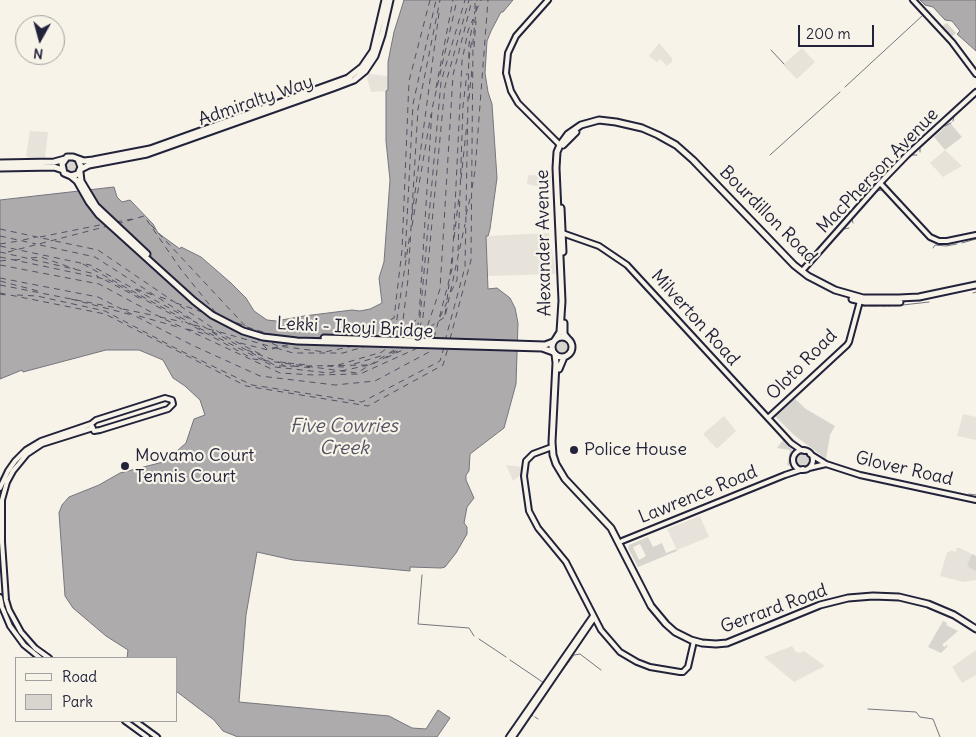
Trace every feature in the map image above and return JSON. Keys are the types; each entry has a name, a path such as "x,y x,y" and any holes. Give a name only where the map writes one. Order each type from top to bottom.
{"main road":[{"name":"Admiralty Way","path":"78,159 93,160 150,149 348,78 362,67 372,51 385,0"},
{"name":"Admiralty Way","path":"80,170 89,165 147,154 325,92 354,80 368,67 377,51 390,0"},
{"name":"Bourdillon Road","path":"561,145 568,134 580,125 599,120 636,126 665,138 681,149 781,252 802,271 835,290 863,298 911,298 955,291"},
{"name":"Bourdillon Road","path":"561,145 579,130 598,124 628,127 661,139 677,149 692,162 797,272 830,291 860,301 903,301 976,286"},
{"name":"Alexander Avenue","path":"561,145 556,161 562,233 565,306 564,331 568,339"},
{"path":"0,162 54,162 73,157 78,159 81,164 80,182"},
{"path":"63,170 62,164 65,159"},
{"path":"0,168 54,167 63,170 66,174 80,182"},
{"path":"71,176 76,175 80,170"},
{"name":"Lekki - Ikoyi Bridge","path":"80,182 102,212 195,298 214,312 244,328 284,337 542,347"},
{"name":"Alexander Avenue","path":"554,341 560,332 561,312 559,200"},
{"path":"542,347 562,337 568,339 571,343 572,349 560,364 555,439 556,455 565,474 609,520 658,610 673,627 694,640"},
{"path":"554,341 552,347 556,363 552,447 556,464 562,475 616,534 641,588 656,612 671,628 694,640 729,640 831,598 873,593 900,594 932,602 960,614 976,625"},
{"path":"542,347 564,357"},
{"name":"Gerrard Road","path":"694,640 710,644 727,643 820,605 848,598 873,596 899,597 928,604 954,615 976,629"}],"street":[{"path":"548,0 516,36 508,53 506,73 511,91 518,103 561,145"},
{"path":"913,0 952,42 976,74"},
{"name":"MacPherson Avenue","path":"802,271 907,155 976,92"},
{"path":"880,183 927,235 933,239 948,241 976,235"},
{"name":"Milverton Road","path":"562,233 599,246 627,265 791,443 805,451"},
{"name":"Oloto Road","path":"768,418 849,342 860,301"},
{"path":"48,657 35,648 21,632 9,610 4,593 1,556 2,500 7,482 13,471 27,454 42,444 92,426 96,420 165,398 172,400 173,404 168,409 100,430 94,431 92,426"},
{"path":"0,488 8,471 26,450 41,441 92,426"},
{"name":"Milverton Road","path":"791,443 794,448 794,456"},
{"path":"552,447 532,454 526,460 524,476 531,517 566,562 594,617 611,643 620,652 637,662 650,667 684,672 688,667 694,640"},
{"path":"809,468 812,460 810,454 805,451 799,451 794,456 793,462 796,467 803,469 809,468 826,464"},
{"name":"Glover Road","path":"810,454 826,464 860,475 976,500"},
{"name":"Lawrence Road","path":"784,475 790,470 793,462"},
{"name":"Lawrence Road","path":"622,541 803,469"},
{"path":"0,597 10,626 24,645 39,657"},
{"path":"511,737 594,617"},
{"path":"126,722 147,737"},
{"path":"136,722 157,737"}],"shaded area":[{"path":"659,43 672,58 672,62 667,66 660,59 657,62 649,56"},
{"path":"802,48 815,62 797,79 783,65"},
{"path":"369,74 388,76 388,91 371,92 367,78"},
{"path":"30,131 48,132 45,159 30,159 26,156"},
{"path":"945,150 962,166 943,177 930,163"},
{"path":"529,175 551,176 551,183 537,186 527,184"},
{"path":"549,233 556,274 488,276 486,236"},
{"path":"963,414 976,417 976,440 957,436"},
{"path":"724,416 736,431 717,449 703,434"},
{"path":"506,465 523,467 522,474 513,481"},
{"path":"700,516 709,537 677,550 667,529"},
{"path":"956,548 976,556 976,580 964,582 940,576 947,552 950,552 950,550 956,552"},
{"path":"792,646 796,652 804,651 825,666 794,682 764,657"},
{"path":"976,650 976,675 962,683 952,667"}],"green space":[{"path":"947,23 956,33 950,38 941,27"},
{"path":"951,124 962,137 945,150 934,137 947,125"},
{"path":"73,158 79,163 77,172 73,174 66,172 64,163 67,159"},
{"path":"562,339 568,341 570,347 568,353 562,355 556,353 554,347 556,341"},
{"path":"793,397 806,409 835,426 830,435 826,459 794,435 774,415"},
{"path":"782,437 792,449 789,466 787,465 790,450 777,448 783,440"},
{"path":"803,451 811,459 803,467 795,459"},
{"path":"648,537 653,547 662,543 666,553 676,549 677,551 638,567 628,548 629,545","holes":["640,544 646,556 639,560 633,547"]},
{"path":"972,554 976,556 976,571 967,566"},
{"path":"943,621 947,623 946,625 958,631 942,645 948,646 941,653 928,647"}],"water":[{"name":"Five Cowries Creek","path":"404,0 513,0 501,12 487,41 485,73 492,104 497,178 490,229 488,236 486,236 488,289 497,288 510,298 515,308 518,323 516,384 504,428 470,454 469,471 466,475 466,480 474,498 467,507 464,523 467,527 467,534 445,567 410,567 410,571 293,560 257,552 246,615 239,702 389,716 412,728 426,729 438,710 450,718 437,737 238,737 223,731 214,720 178,693 178,657 127,657 128,650 106,636 73,608 65,596 59,513 62,505 69,497 99,485 120,473 163,462 161,456 177,451 186,443 194,419 205,415 200,400 173,378 163,360 139,350 106,350 23,372 22,370 0,379 0,200 114,187 117,197 122,202 130,200 153,224 158,233 180,249 181,247 201,257 246,298 254,311 267,320 276,321 370,309 382,303 379,278 384,262 390,180 386,141 386,91 388,90 388,62 394,32"},
{"path":"920,0 976,0 976,51 957,34 960,31 952,21 945,20 933,7 925,5"}],"waterway":[{"path":"845,87 922,16"},
{"path":"771,50 784,64"},
{"path":"770,155 840,92"},
{"path":"953,121 954,116 976,96"},
{"path":"945,126 951,123"},
{"path":"920,152 920,148 941,129"},
{"path":"906,161 912,155 917,155"},
{"path":"885,185 886,181 904,163"},
{"path":"870,198 877,191 882,190"},
{"path":"860,210 866,203"},
{"path":"853,223 852,219 855,216"},
{"path":"837,237 844,229 849,228"},
{"path":"962,243 976,239"},
{"path":"823,251 834,240"},
{"path":"933,248 935,245 957,244"},
{"path":"894,306 929,302"},
{"path":"868,306 879,306"},
{"path":"881,306 886,306"},
{"path":"969,494 976,495"},
{"path":"422,575 418,624 469,628 474,636"},
{"path":"479,639 506,657"},
{"path":"567,650 571,644"},
{"path":"559,675 574,655 580,654 601,670"},
{"path":"510,660 544,683 556,666"},
{"path":"533,716 531,714 536,707"},
{"path":"868,709 916,712 920,717 933,719 940,737"}],"ferry route":[{"path":"371,329 394,318 402,250 409,81 430,0"},
{"path":"405,258 413,104 436,0"},
{"path":"381,338 402,329 408,279 418,109 440,0"},
{"path":"436,88 453,0"},
{"path":"396,339 419,317 432,109 457,0"},
{"path":"414,339 420,317 441,82 465,0"},
{"path":"416,339 423,317 445,86 469,0"},
{"path":"424,336 440,289 453,75 472,0"},
{"path":"475,0 475,9"},
{"path":"450,339 471,260 473,42 477,0"},
{"path":"476,11 481,0"},
{"path":"472,188 475,171 488,0"},
{"path":"445,341 465,267 469,44 475,11"},
{"path":"412,215 439,13"},
{"path":"434,338 452,269 462,61 468,31 473,19"},
{"path":"474,47 476,21"},
{"path":"469,59 472,38"},
{"path":"469,99 472,68"},
{"path":"458,251 463,106 467,73"},
{"path":"412,226 431,114"},
{"path":"461,179 467,123"},
{"path":"466,215 471,195"},
{"path":"454,238 459,197"},
{"path":"117,224 144,216 180,268 216,313 224,318"},
{"path":"116,222 132,219"},
{"path":"40,237 105,224"},
{"path":"411,339 445,317 465,224"},
{"path":"151,225 249,330"},
{"path":"8,252 108,226"},
{"path":"0,229 51,240"},
{"path":"336,336 396,325 410,234"},
{"path":"0,236 36,244"},
{"path":"23,240 36,237"},
{"path":"0,244 19,241"},
{"path":"55,241 98,250 223,335 262,355"},
{"path":"40,245 95,257 196,322"},
{"path":"0,246 90,265 265,360"},
{"path":"0,252 91,273 99,277"},
{"path":"0,257 109,280 253,359 357,373 399,347"},
{"path":"31,258 41,257 75,269"},
{"path":"450,275 452,257"},
{"path":"14,260 25,259"},
{"path":"0,261 10,260"},
{"path":"451,292 457,280 458,260"},
{"path":"83,264 189,322"},
{"path":"0,265 99,284 162,318 280,373 314,375 360,374 420,347"},
{"path":"0,278 98,297 194,346 260,376 335,385 375,381 431,351 432,347"},
{"path":"105,280 141,299"},
{"path":"0,281 38,291"},
{"path":"447,300 449,284"},
{"path":"0,285 117,308"},
{"path":"136,289 153,295"},
{"path":"0,293 105,314 246,386 368,406 443,365 448,348"},
{"path":"0,294 5,295"},
{"path":"17,295 37,296 105,311 177,349 252,385 362,402 440,361 444,347"},
{"path":"160,297 172,301"},
{"path":"440,317 449,298"},
{"path":"71,299 132,315"},
{"path":"176,303 205,313"},
{"path":"445,315 446,307"},
{"path":"123,309 156,316"},
{"path":"139,316 178,327"},
{"path":"160,317 183,322"},
{"path":"226,319 243,325"},
{"path":"189,323 262,360"},
{"path":"194,325 202,327"},
{"path":"421,339 432,333 436,325"},
{"path":"388,334 395,326"},
{"path":"247,327 269,334 299,339"},
{"path":"187,329 205,334"},
{"path":"208,329 217,331"},
{"path":"212,332 221,338"},
{"path":"220,332 272,347"},
{"path":"345,336 365,332"},
{"path":"255,337 267,349 278,347"},
{"path":"262,339 278,346 325,352 358,345"},
{"path":"240,343 268,350 280,347"},
{"path":"282,346 298,343"},
{"path":"276,348 293,353 343,353 370,345"},
{"path":"373,364 407,346"},
{"path":"386,358 411,346"},
{"path":"338,365 382,352 388,347"},
{"path":"247,350 279,362"},
{"path":"390,353 398,350"},
{"path":"354,364 384,355"},
{"path":"265,362 275,367 329,373 337,371"},
{"path":"269,362 276,366 294,366"},
{"path":"280,362 288,363"},
{"path":"288,363 308,365"},
{"path":"281,364 292,367"},
{"path":"306,366 367,365"},
{"path":"341,371 369,365"},
{"path":"293,366 314,368"},
{"path":"327,366 348,366"}],"place":[{"name":"Police House","path":"574,450"},
{"name":"Movamo Court Tennis Court","path":"125,466"}]}
